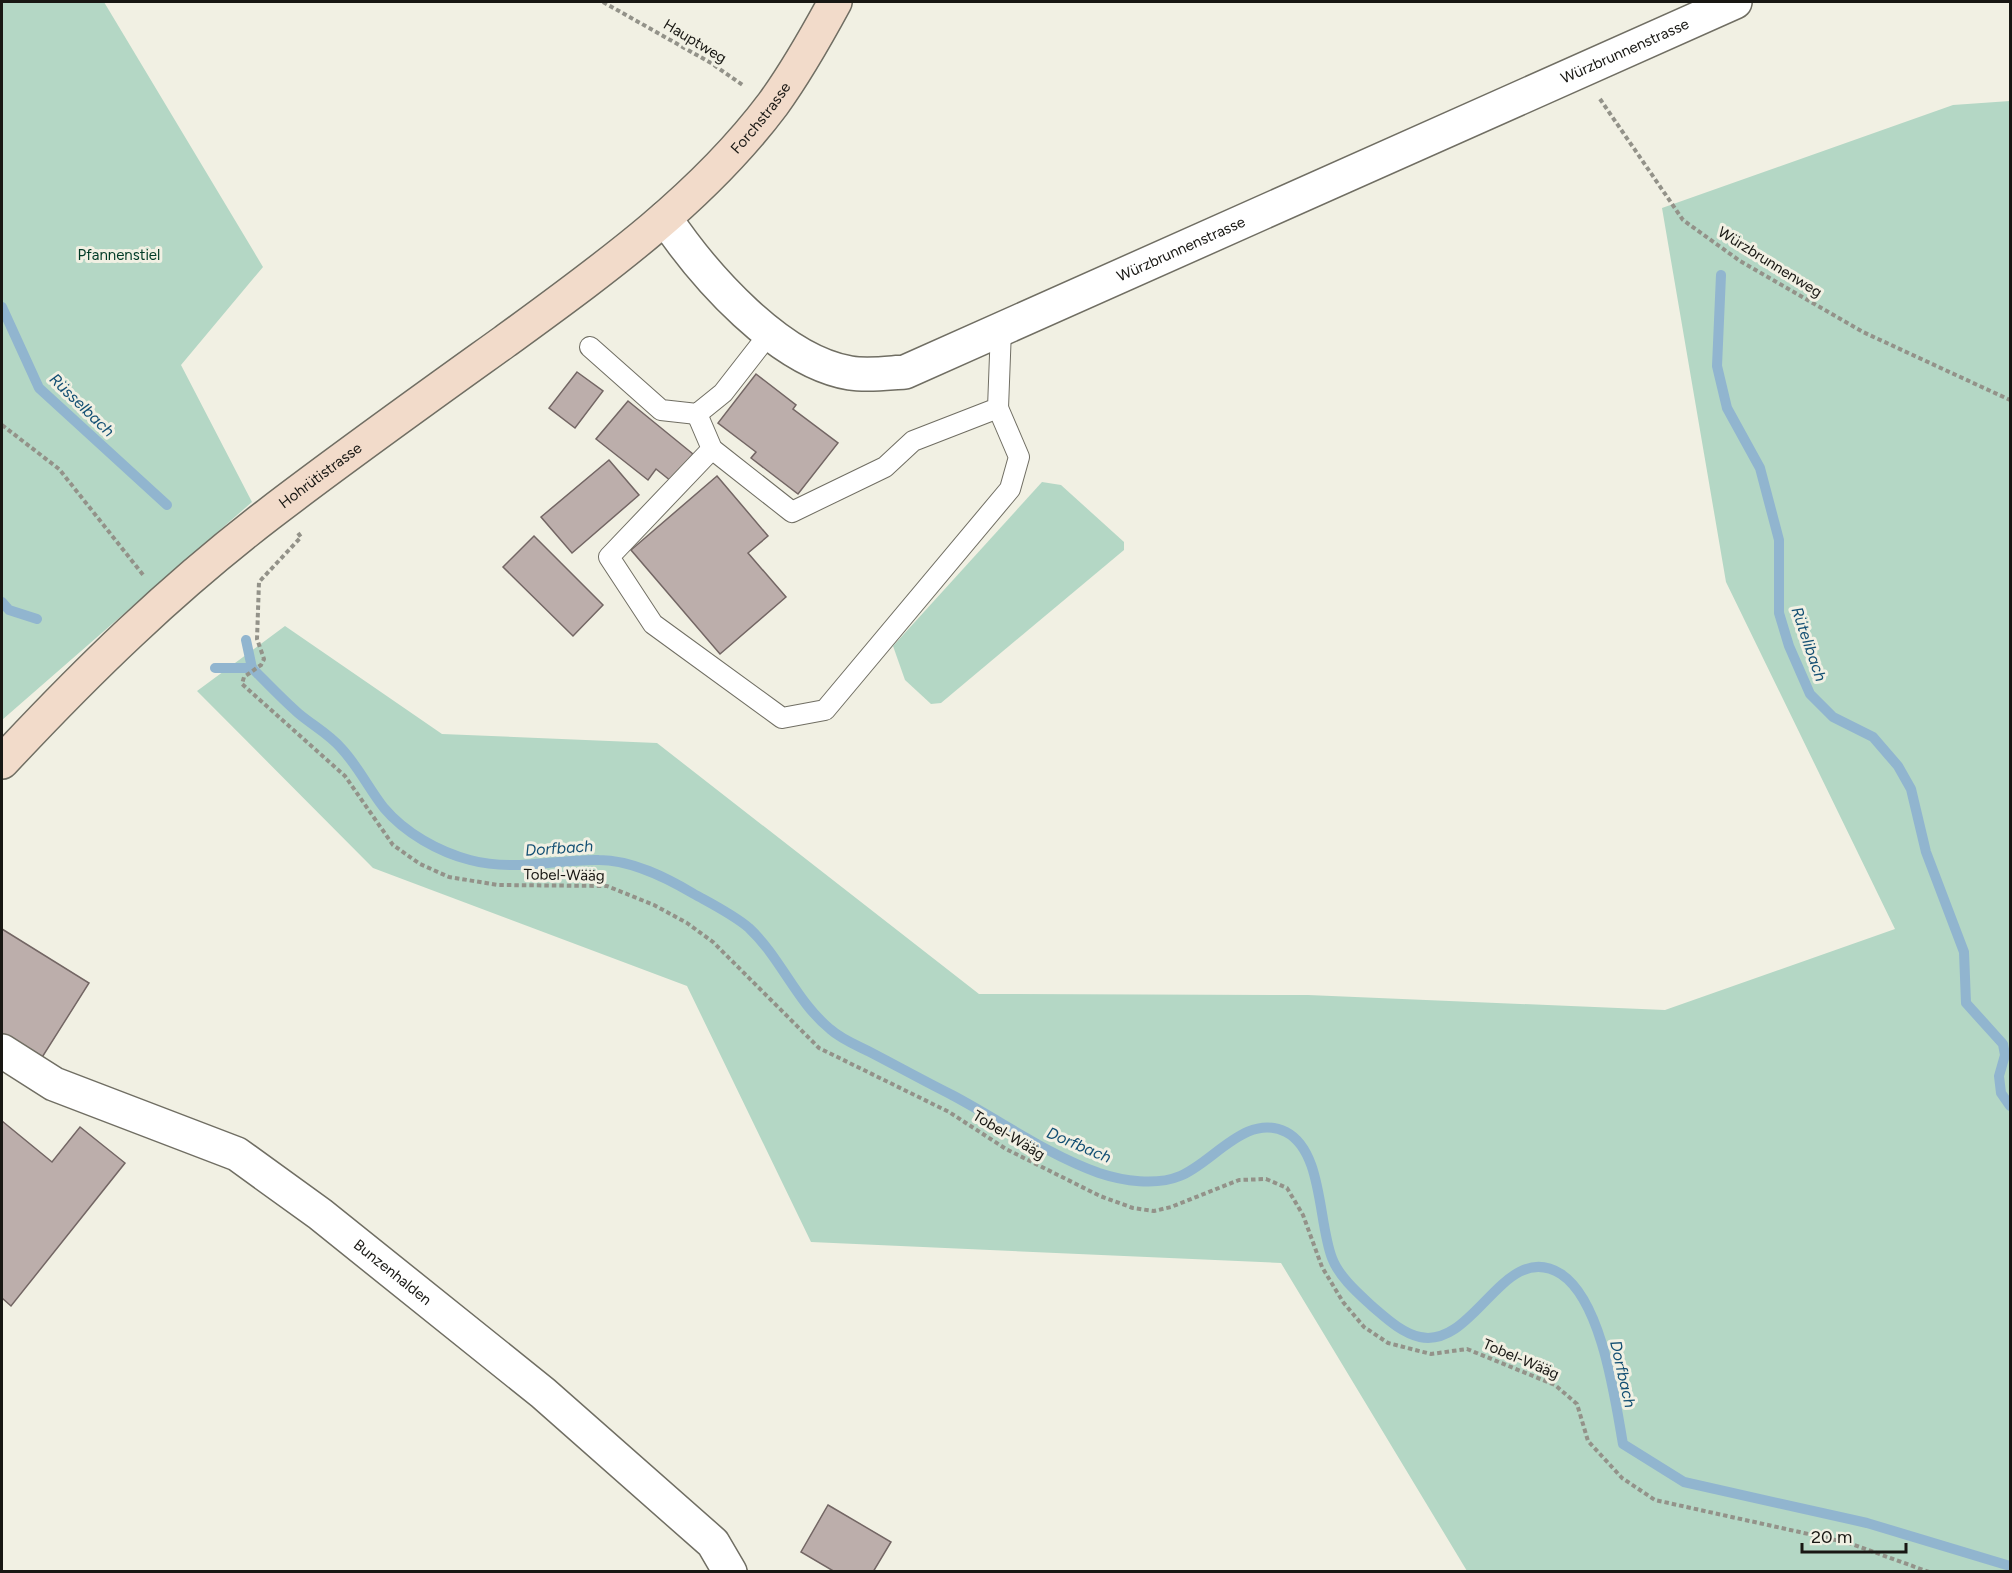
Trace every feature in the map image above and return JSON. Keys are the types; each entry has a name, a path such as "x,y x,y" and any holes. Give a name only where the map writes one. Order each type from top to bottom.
{"main road":[{"name":"Forchstrasse","path":"665,218 722,164 771,106 806,56 835,2"},
{"name":"Hohrütistrasse","path":"2,762 93,665 170,593 270,514 566,297 665,218"}],"street":[{"name":"Würzbrunnenstrasse","path":"665,218 713,279 769,334 801,356 850,373 905,372 1735,2"},
{"name":"Bunzenhalden","path":"2,1051 54,1084 237,1154 320,1214 543,1393 714,1543 730,1572"}],"lane":[{"path":"712,449 609,557 653,624 782,718 825,710 1010,489 1019,458 998,408 1001,329"},
{"path":"590,347 661,410 697,414 723,393 769,334"},
{"path":"697,414 712,449 792,512 885,467 912,441 998,408"}],"path":[{"name":"Hauptweg","path":"603,2 711,63 771,106"},
{"name":"Würzbrunnenweg","path":"1581,70 1683,220 1740,261 1863,332 2010,400"},
{"path":"2,425 59,469 146,579 170,593"},
{"name":"Tobel-Wääg","path":"293,525 301,537 259,582 257,639 264,659 261,666 244,677 242,684 345,776 393,845 420,864 449,878 498,885 607,886 654,904 713,942 741,967 819,1048 950,1112 1006,1149 1100,1196 1132,1208 1154,1211 1171,1207 1239,1180 1266,1179 1287,1188 1303,1215 1322,1267 1343,1302 1364,1328 1388,1343 1431,1354 1467,1348 1555,1385 1577,1404 1588,1442 1622,1478 1655,1500 1849,1543 1929,1572"}],"green space":[{"name":"Pfannenstiel","path":"2,2 104,2 263,267 181,365 252,502 2,720"},
{"path":"2010,101 2010,1571 1467,1571 1281,1263 811,1242 687,986 373,868 197,691 285,626 442,734 657,743 979,994 1308,995 1665,1010 1895,929 1726,582 1662,208 1953,105"},
{"path":"1042,482 1061,485 1124,542 1124,550 941,703 931,704 905,680 893,646"}],"building":[{"path":"577,372 603,391 575,428 549,408"},
{"path":"756,374 796,405 793,409 838,443 798,494 751,458 756,452 718,423"},
{"path":"628,401 693,454 671,481 656,469 648,480 596,439"},
{"path":"609,460 639,495 572,553 541,517"},
{"path":"717,476 768,536 748,553 786,597 720,654 631,550"},
{"path":"534,536 603,605 573,636 503,567"},
{"path":"2,929 89,983 41,1059 2,1034"},
{"path":"2,1121 52,1162 80,1127 125,1163 11,1306 2,1298"},
{"path":"828,1505 891,1542 873,1572 835,1572 801,1552"}],"waterway":[{"name":"Rütelibach","path":"1721,275 1717,366 1727,408 1760,468 1779,540 1779,613 1789,646 1810,694 1833,717 1873,737 1898,766 1911,789 1926,852 1964,952 1966,1003 2003,1044 2005,1055 1999,1076 2001,1093 2010,1106"},
{"name":"Rüsselbach","path":"2,307 39,388 167,505"},
{"name":"Dorfbach","path":"2,602 9,610 37,619"},
{"name":"Rüsselbach","path":"246,640 252,668"},
{"name":"Dorfbach","path":"215,668 252,668 280,697 336,743 353,762 392,817 435,847 470,860 503,865 583,860 611,861 649,871 672,882 723,910 749,928 770,952 808,1006 839,1036 1079,1165 1118,1178 1161,1181 1192,1170 1244,1134 1257,1129 1271,1128 1286,1132 1298,1141 1313,1171 1328,1243 1335,1265 1362,1297 1389,1321 1407,1332 1420,1337 1440,1336 1457,1327 1506,1281 1523,1270 1541,1267 1561,1274 1575,1287 1597,1328 1611,1378 1623,1444 1684,1482 1867,1523 2010,1566"}]}
